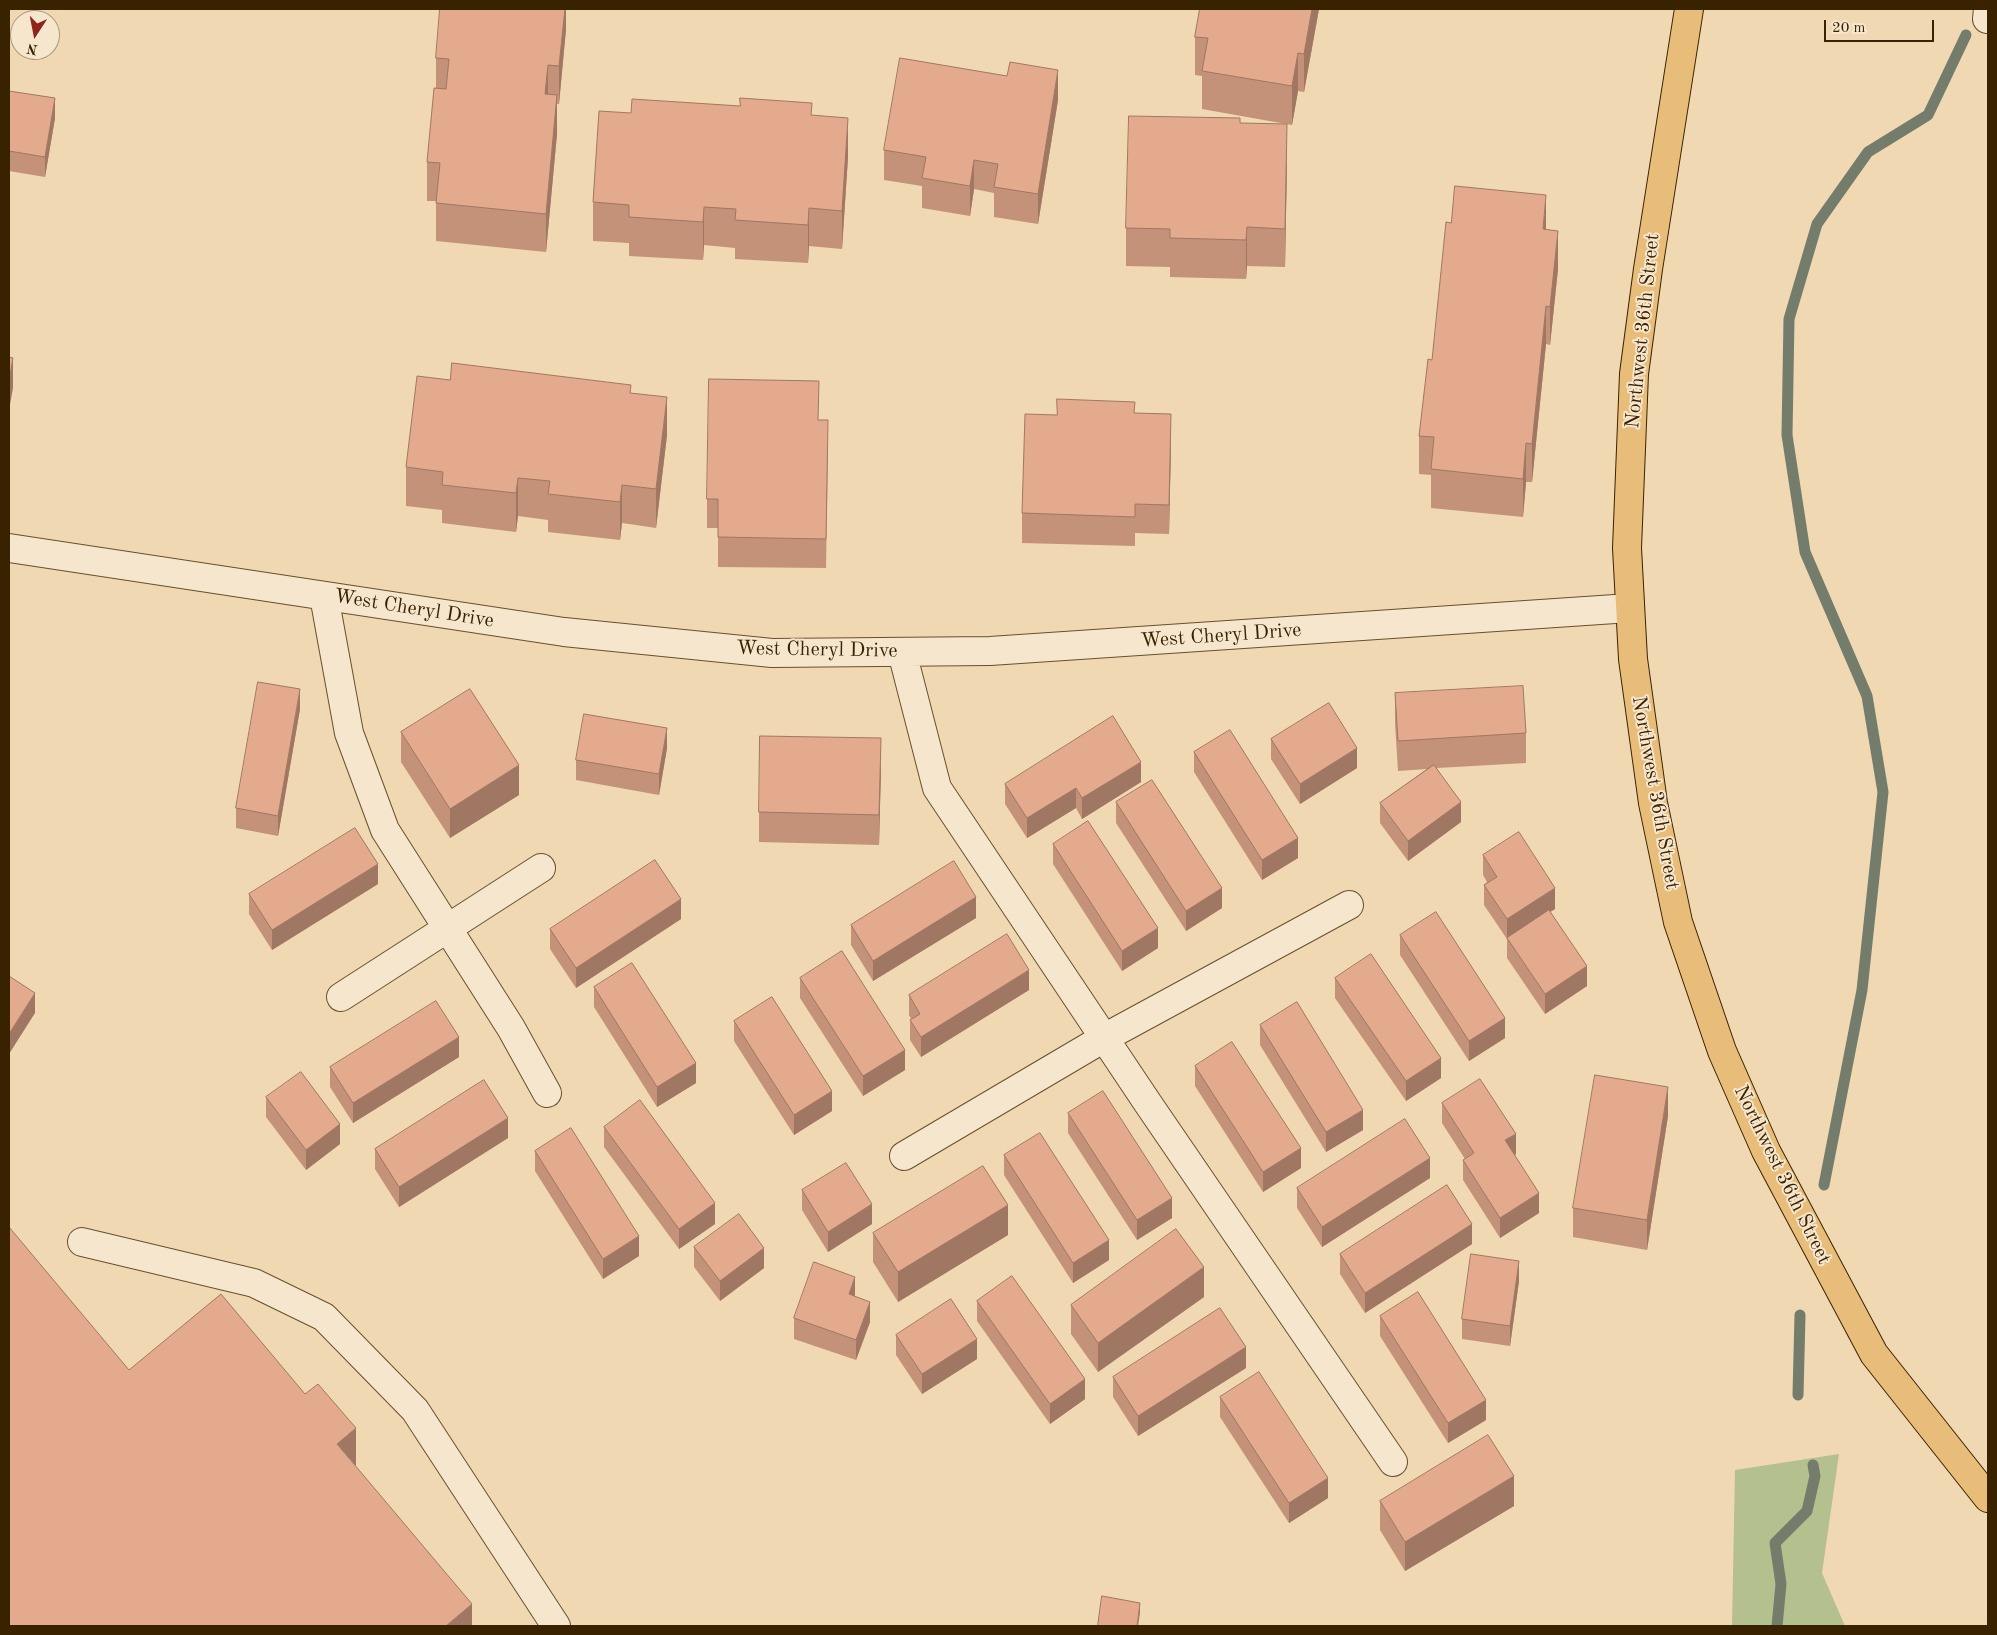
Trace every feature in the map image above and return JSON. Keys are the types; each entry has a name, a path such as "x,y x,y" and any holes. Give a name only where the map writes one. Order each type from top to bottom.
{"main road":[{"name":"Northwest 36th Street","path":"1689,9 1648,269 1634,374 1627,548 1633,659 1653,803 1678,922 1722,1051 1766,1152 1874,1354 1988,1498"}],"street":[{"name":"West Cheryl Drive","path":"9,548 564,632 772,653 990,651 1630,608"},
{"path":"324,596 349,733 385,830 511,1028 547,1093"},
{"path":"902,652 937,788 1104,1038 1393,1462"},
{"path":"341,996 541,868"},
{"path":"904,1156 1104,1038 1348,905"},
{"path":"82,1242 254,1283 324,1317 415,1410 556,1626"}],"green space":[{"path":"1839,1454 1822,1573 1845,1626 1732,1626 1735,1470"}],"building":[{"path":"440,9 565,9 559,66 548,65 545,94 557,95 546,214 436,203 440,163 427,162 434,88 446,89 449,59 436,58"},
{"path":"1200,9 1312,9 1304,54 1298,53 1292,86 1202,71 1208,38 1195,37"},
{"path":"900,58 1007,76 1010,62 1058,70 1038,194 994,187 998,164 974,160 970,186 922,178 926,157 884,150"},
{"path":"9,91 55,98 45,157 9,151"},
{"path":"740,98 812,103 811,115 848,118 842,211 809,208 808,225 735,220 736,209 704,207 703,222 629,217 629,205 593,202 599,111 631,113 632,99 740,106"},
{"path":"1129,116 1240,118 1240,123 1287,124 1285,229 1247,227 1246,240 1170,238 1170,229 1126,228"},
{"path":"1455,186 1546,195 1543,229 1558,231 1550,307 1546,306 1532,444 1526,443 1523,479 1431,469 1434,437 1419,436 1428,359 1432,360 1446,222 1451,223"},
{"path":"9,357 13,358 9,380"},
{"path":"452,363 631,385 630,393 667,397 656,489 622,485 620,502 548,494 550,481 518,478 516,493 442,485 443,472 406,467 417,376 450,380"},
{"path":"709,379 819,381 818,420 828,420 826,539 718,537 718,499 707,499"},
{"path":"1057,399 1135,402 1134,413 1171,414 1169,505 1135,504 1135,517 1022,513 1025,414 1057,415"},
{"path":"258,682 300,689 278,816 236,808"},
{"path":"1523,686 1526,733 1398,741 1395,693"},
{"path":"470,689 519,765 450,809 401,732"},
{"path":"1329,703 1357,748 1300,784 1271,739"},
{"path":"584,714 667,728 659,774 576,760"},
{"path":"1113,716 1141,762 1082,798 1076,788 1027,818 1005,784"},
{"path":"1230,730 1298,838 1262,860 1194,752"},
{"path":"760,736 881,738 879,815 759,812"},
{"path":"1434,765 1461,802 1408,841 1380,803"},
{"path":"1152,780 1222,888 1186,911 1116,802"},
{"path":"1088,821 1158,928 1122,951 1053,844"},
{"path":"355,828 378,864 272,930 249,894"},
{"path":"1519,832 1555,888 1507,919 1484,885 1497,877 1483,855"},
{"path":"655,860 681,899 576,968 550,929"},
{"path":"954,861 976,897 873,961 851,925"},
{"path":"1549,910 1587,966 1545,994 1507,938"},
{"path":"1436,912 1505,1018 1469,1041 1400,935"},
{"path":"1007,934 1029,970 921,1037 910,1020 920,1014 909,995"},
{"path":"842,951 905,1050 863,1076 800,978"},
{"path":"1371,954 1441,1058 1406,1081 1335,978"},
{"path":"632,963 696,1063 657,1087 594,987"},
{"path":"9,976 35,993 9,1034"},
{"path":"772,997 832,1091 794,1115 734,1021"},
{"path":"436,1001 459,1037 353,1103 330,1067"},
{"path":"1297,1002 1363,1110 1326,1132 1260,1025"},
{"path":"1232,1042 1301,1148 1263,1172 1195,1066"},
{"path":"301,1072 340,1124 306,1150 266,1097"},
{"path":"1595,1075 1668,1087 1647,1220 1573,1208"},
{"path":"1480,1079 1516,1134 1505,1140 1539,1193 1500,1218 1463,1160 1474,1153 1442,1103"},
{"path":"484,1080 508,1118 399,1187 375,1149"},
{"path":"1103,1091 1172,1198 1137,1220 1068,1113"},
{"path":"640,1100 715,1203 679,1229 604,1127"},
{"path":"1405,1119 1430,1158 1322,1227 1297,1188"},
{"path":"571,1128 639,1236 603,1259 535,1151"},
{"path":"1040,1133 1109,1240 1073,1263 1004,1155"},
{"path":"846,1163 872,1204 828,1232 802,1190"},
{"path":"983,1166 1008,1205 898,1272 873,1233"},
{"path":"1447,1185 1472,1224 1365,1293 1340,1254"},
{"path":"739,1214 764,1248 720,1281 694,1247"},
{"path":"9,1227 129,1370 221,1294 305,1394 318,1384 356,1428 337,1444 472,1604 446,1626 9,1626"},
{"path":"1176,1229 1204,1267 1098,1343 1071,1305"},
{"path":"1471,1254 1519,1261 1510,1326 1462,1319"},
{"path":"814,1262 855,1277 849,1294 870,1302 856,1340 794,1318"},
{"path":"1012,1276 1085,1379 1050,1404 977,1301"},
{"path":"1418,1292 1486,1400 1448,1423 1380,1316"},
{"path":"951,1299 977,1339 922,1374 896,1335"},
{"path":"1220,1308 1246,1347 1138,1416 1113,1377"},
{"path":"1259,1372 1328,1478 1289,1503 1220,1397"},
{"path":"1488,1435 1514,1476 1405,1542 1380,1501"},
{"path":"1102,1596 1140,1603 1137,1626 1098,1626"}],"waterway":[{"path":"1824,1185 1862,990 1883,792 1867,696 1805,552 1787,435 1789,319 1817,224 1868,152 1928,115 1966,35"},
{"path":"1798,1395 1800,1315"},
{"path":"1777,1626 1781,1584 1775,1543 1807,1511 1815,1476 1813,1465"}]}
